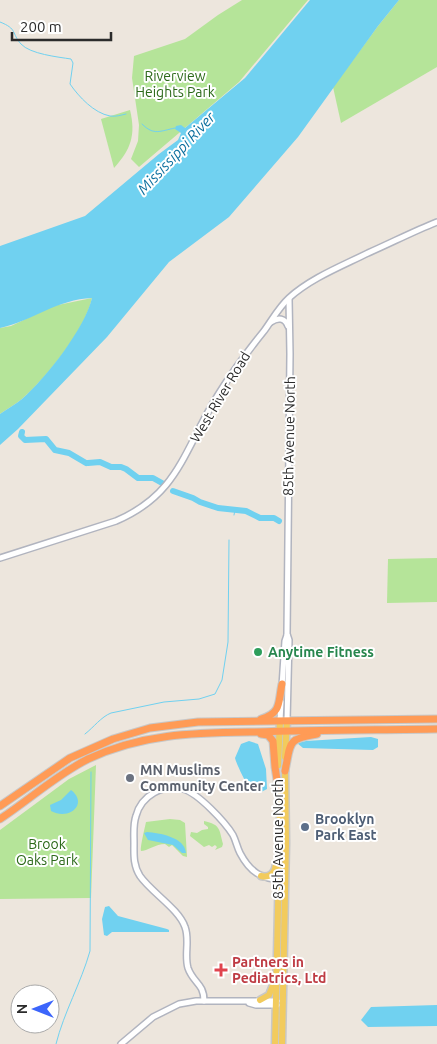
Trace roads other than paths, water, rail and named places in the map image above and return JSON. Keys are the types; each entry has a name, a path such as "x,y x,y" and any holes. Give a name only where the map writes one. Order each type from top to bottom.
{"highway":[{"path":"254,722 273,715 277,710 282,684"},
{"path":"0,806 70,758 117,737 142,729 173,724 437,720"},
{"path":"0,819 62,774 87,760 115,748 144,739 167,735 241,732 437,729"},
{"path":"285,771 289,748 294,739 340,730"},
{"path":"241,732 266,734 271,738 274,743 278,786"}],"main road":[{"name":"85th Avenue North","path":"282,1044 278,1003 277,934 282,880 279,836 278,758 284,721"},
{"name":"85th Avenue North","path":"275,1044 285,771 283,731"},
{"path":"260,876 268,877 275,869 276,844 279,836"},
{"path":"260,1000 269,995 273,988 274,946 277,934"}],"street":[{"name":"West River Road","path":"0,558 116,521 133,513 154,499 177,472 218,394 244,355 289,298 327,274 437,222"},
{"name":"85th Avenue North","path":"284,721 289,648 287,634 289,298"},
{"path":"270,323 276,319 282,319 287,323 289,329"},
{"name":"85th Avenue North","path":"284,721 282,684 287,634"},
{"path":"204,1002 202,988 187,965 187,934 184,923 140,876 135,865 134,822 139,807 150,795 163,788 179,788 191,792 202,800 229,830 244,859 260,876 267,879 282,880"},
{"path":"246,1003 260,1000 278,1003"},
{"path":"122,1044 158,1014 182,1003 246,1003 256,1005 278,1003"}],"water":[{"name":"Mississippi River","path":"310,0 399,0 298,137 229,217 169,262 107,337 18,429 0,445 0,414 32,390 53,366 73,338 88,310 92,298 68,302 0,328 0,246 85,216 178,140 181,133 175,129 176,126 181,125 185,128 245,78"},
{"path":"371,737 378,739 378,747 373,750 303,748 297,743 306,741"},
{"path":"249,741 258,744 266,769 267,789 261,792 250,788 235,758 241,744"},
{"path":"71,790 76,795 78,801 75,810 64,814 51,811 50,805 61,800"},
{"path":"144,833 171,837 181,843 186,853 182,853 173,845 148,840"},
{"path":"109,906 118,916 167,929 169,932 112,932 107,936 104,935 102,919 105,907"},
{"path":"437,1005 437,1026 368,1027 361,1020 371,1007"}],"waterway":[{"path":"0,22 12,29 18,40 25,47 44,54 71,59 73,63 70,84 82,99 98,112 110,116 126,114"},
{"path":"142,124 154,131 175,128"},
{"path":"22,432 21,436 25,440 46,439 55,450 69,453 86,463"},
{"path":"88,463 100,462 111,467 121,467 138,478 153,478 162,483"},
{"path":"173,491 218,508 246,511 260,518 274,518 279,521"},
{"path":"234,515 235,510"},
{"path":"85,734 111,713 164,702 199,699 215,694 222,680 228,642 229,540"},
{"path":"56,1044 63,1020 90,951 91,772"}],"place":[{"name":"Anytime Fitness","path":"258,652"},
{"name":"MN Muslims Community Center","path":"130,778"},
{"name":"Brooklyn Park East","path":"305,827"},
{"name":"Partners in Pediatrics, Ltd","path":"221,970"}],"park label":[{"name":"Riverview Heights Park","path":"175,84"},
{"name":"Brook Oaks Park","path":"47,852"}]}
